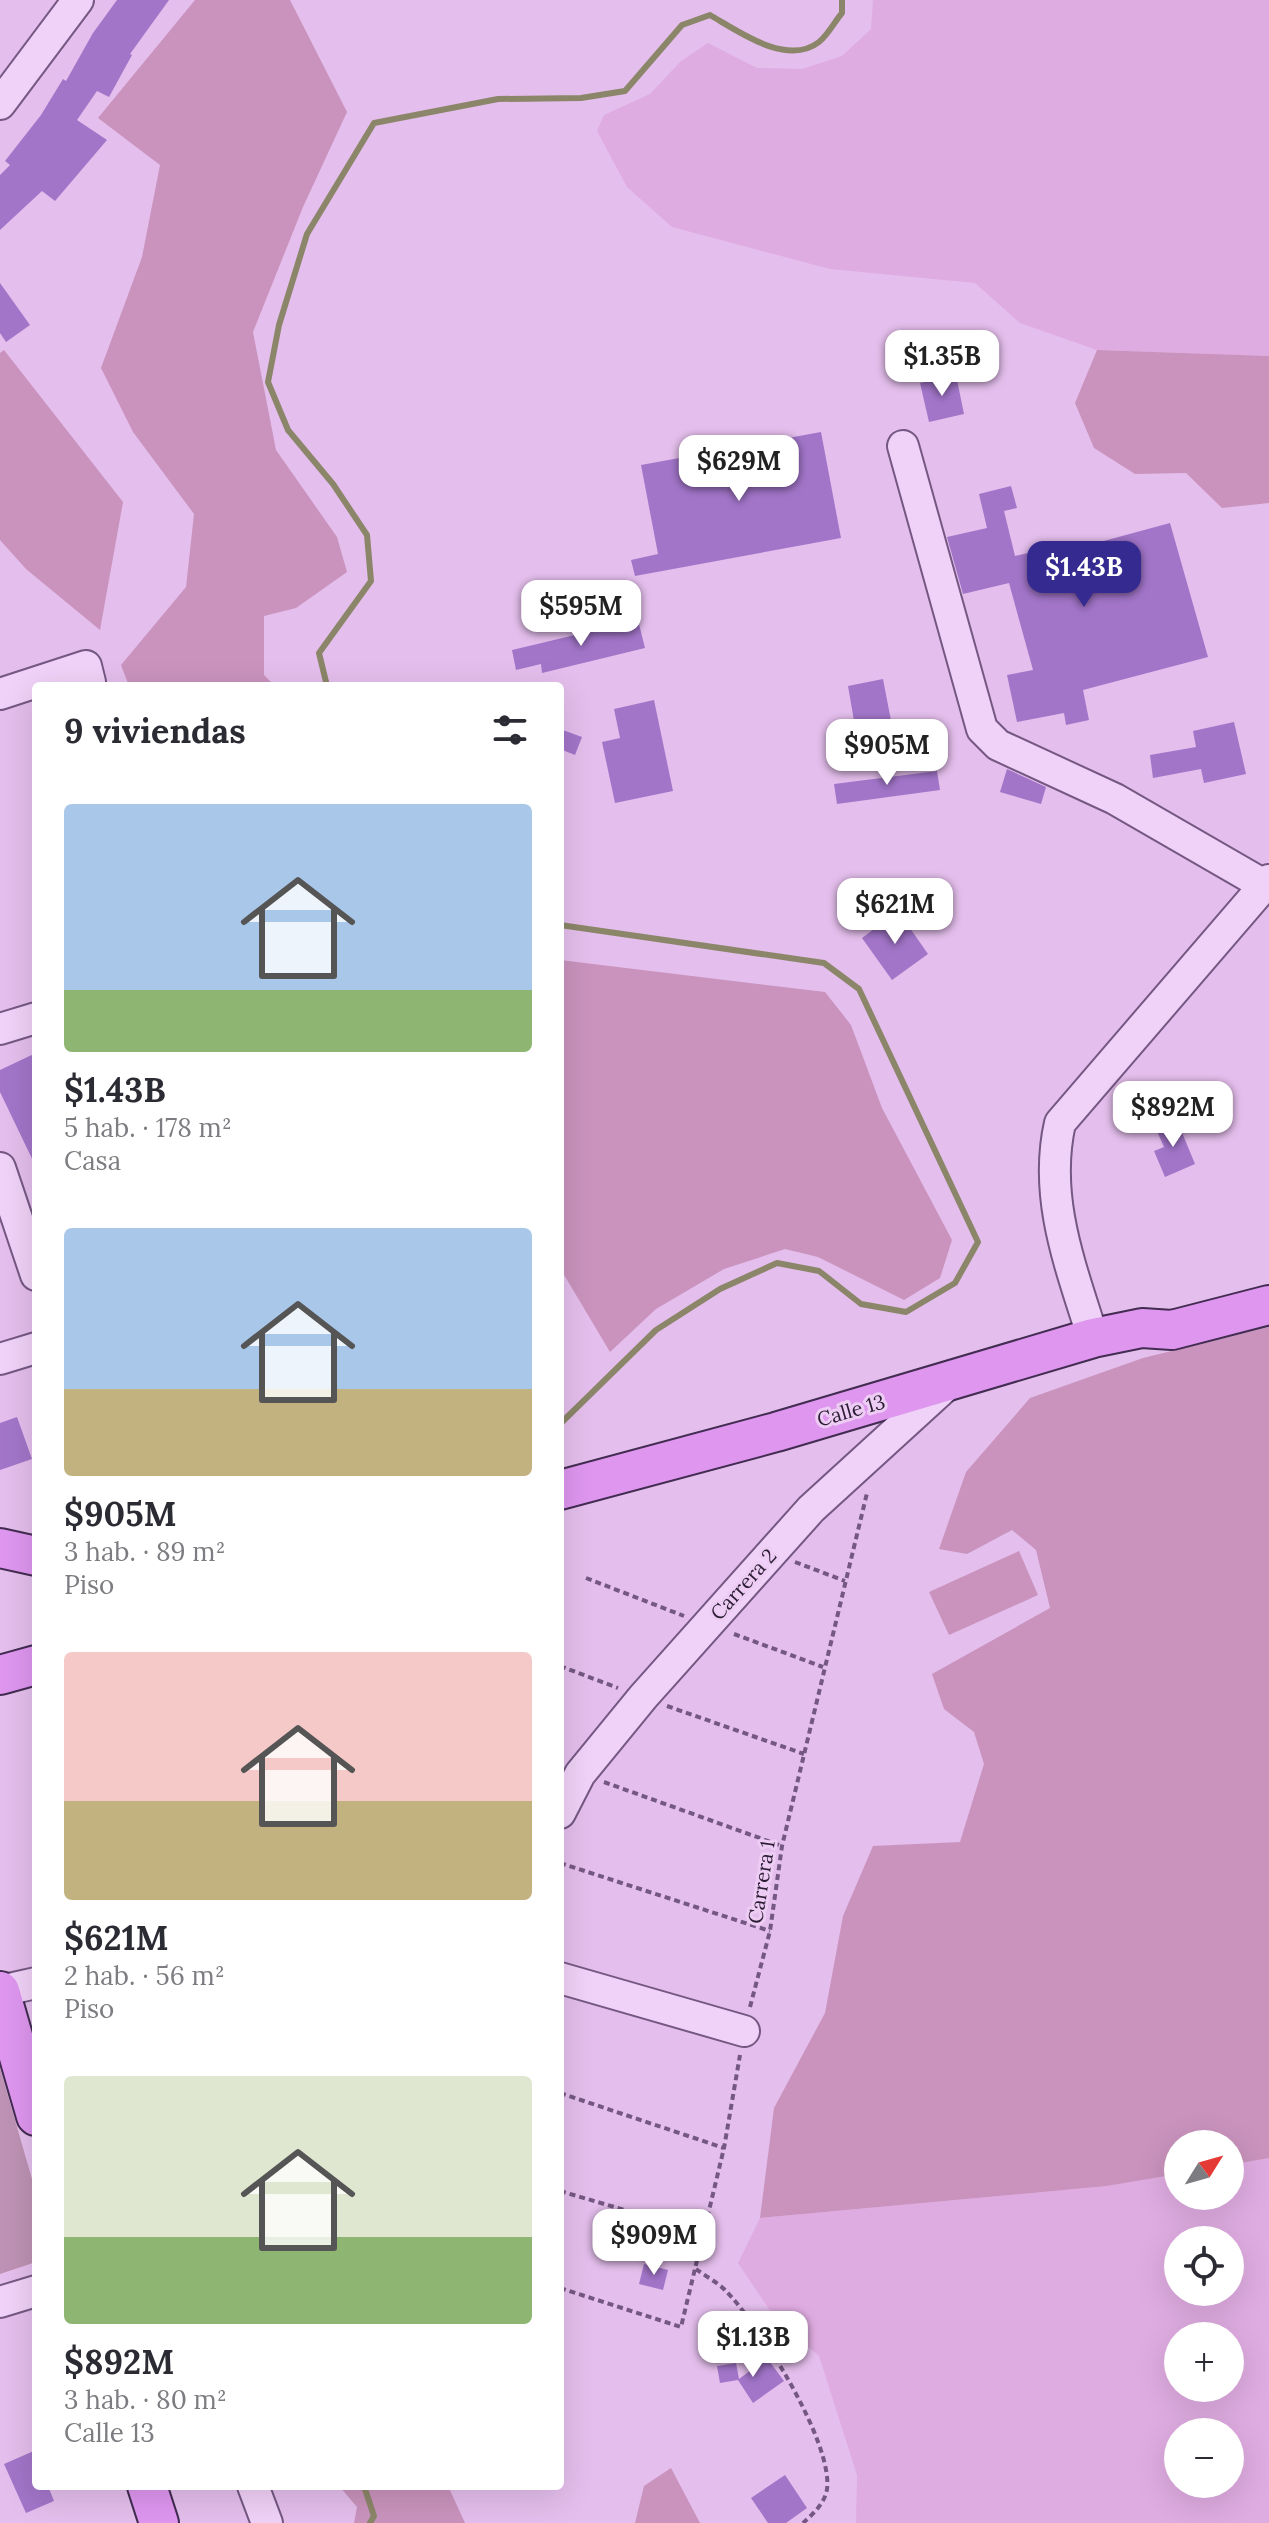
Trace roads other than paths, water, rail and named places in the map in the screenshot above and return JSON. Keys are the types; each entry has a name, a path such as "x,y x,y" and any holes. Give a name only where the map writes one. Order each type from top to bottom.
{"main road":[{"path":"1142,1328 1168,1313 1269,1279"},
{"path":"1142,1328 1172,1330 1269,1305"},
{"name":"Calle 13","path":"564,1489 776,1432 1093,1338 1142,1328"},
{"path":"0,1675 32,1666"},
{"path":"0,1991 32,2102"},
{"path":"148,2490 159,2523"}],"street":[{"path":"0,104 78,0"},
{"path":"903,446 982,729 998,745 1115,799 1267,883 1060,1123 1054,1167 1060,1226 1093,1338"},
{"path":"37,682 86,666 90,682"},
{"path":"0,694 32,684"},
{"path":"0,713 32,701"},
{"path":"0,1029 32,1019"},
{"path":"0,1168 32,1263"},
{"path":"0,1359 32,1349"},
{"name":"Carrera 2","path":"564,1805 580,1774 643,1697 771,1553 842,1477 954,1379"},
{"path":"564,1979 744,2031"},
{"path":"0,1991 32,1984"},
{"path":"0,2302 32,2292"},
{"path":"255,2490 267,2523"}],"waterway":[{"path":"326,682 319,653 371,581 367,535 333,484 288,430 268,382 279,325 307,234 374,123 498,99 581,98 625,91 682,25 710,15 763,44 792,51 806,49 819,42 842,13 842,0"},
{"path":"564,926 824,963 859,989 978,1242 955,1283 906,1312 861,1304 819,1271 777,1263 720,1289 656,1330 564,1420"},
{"path":"365,2490 374,2516 370,2523"}]}
